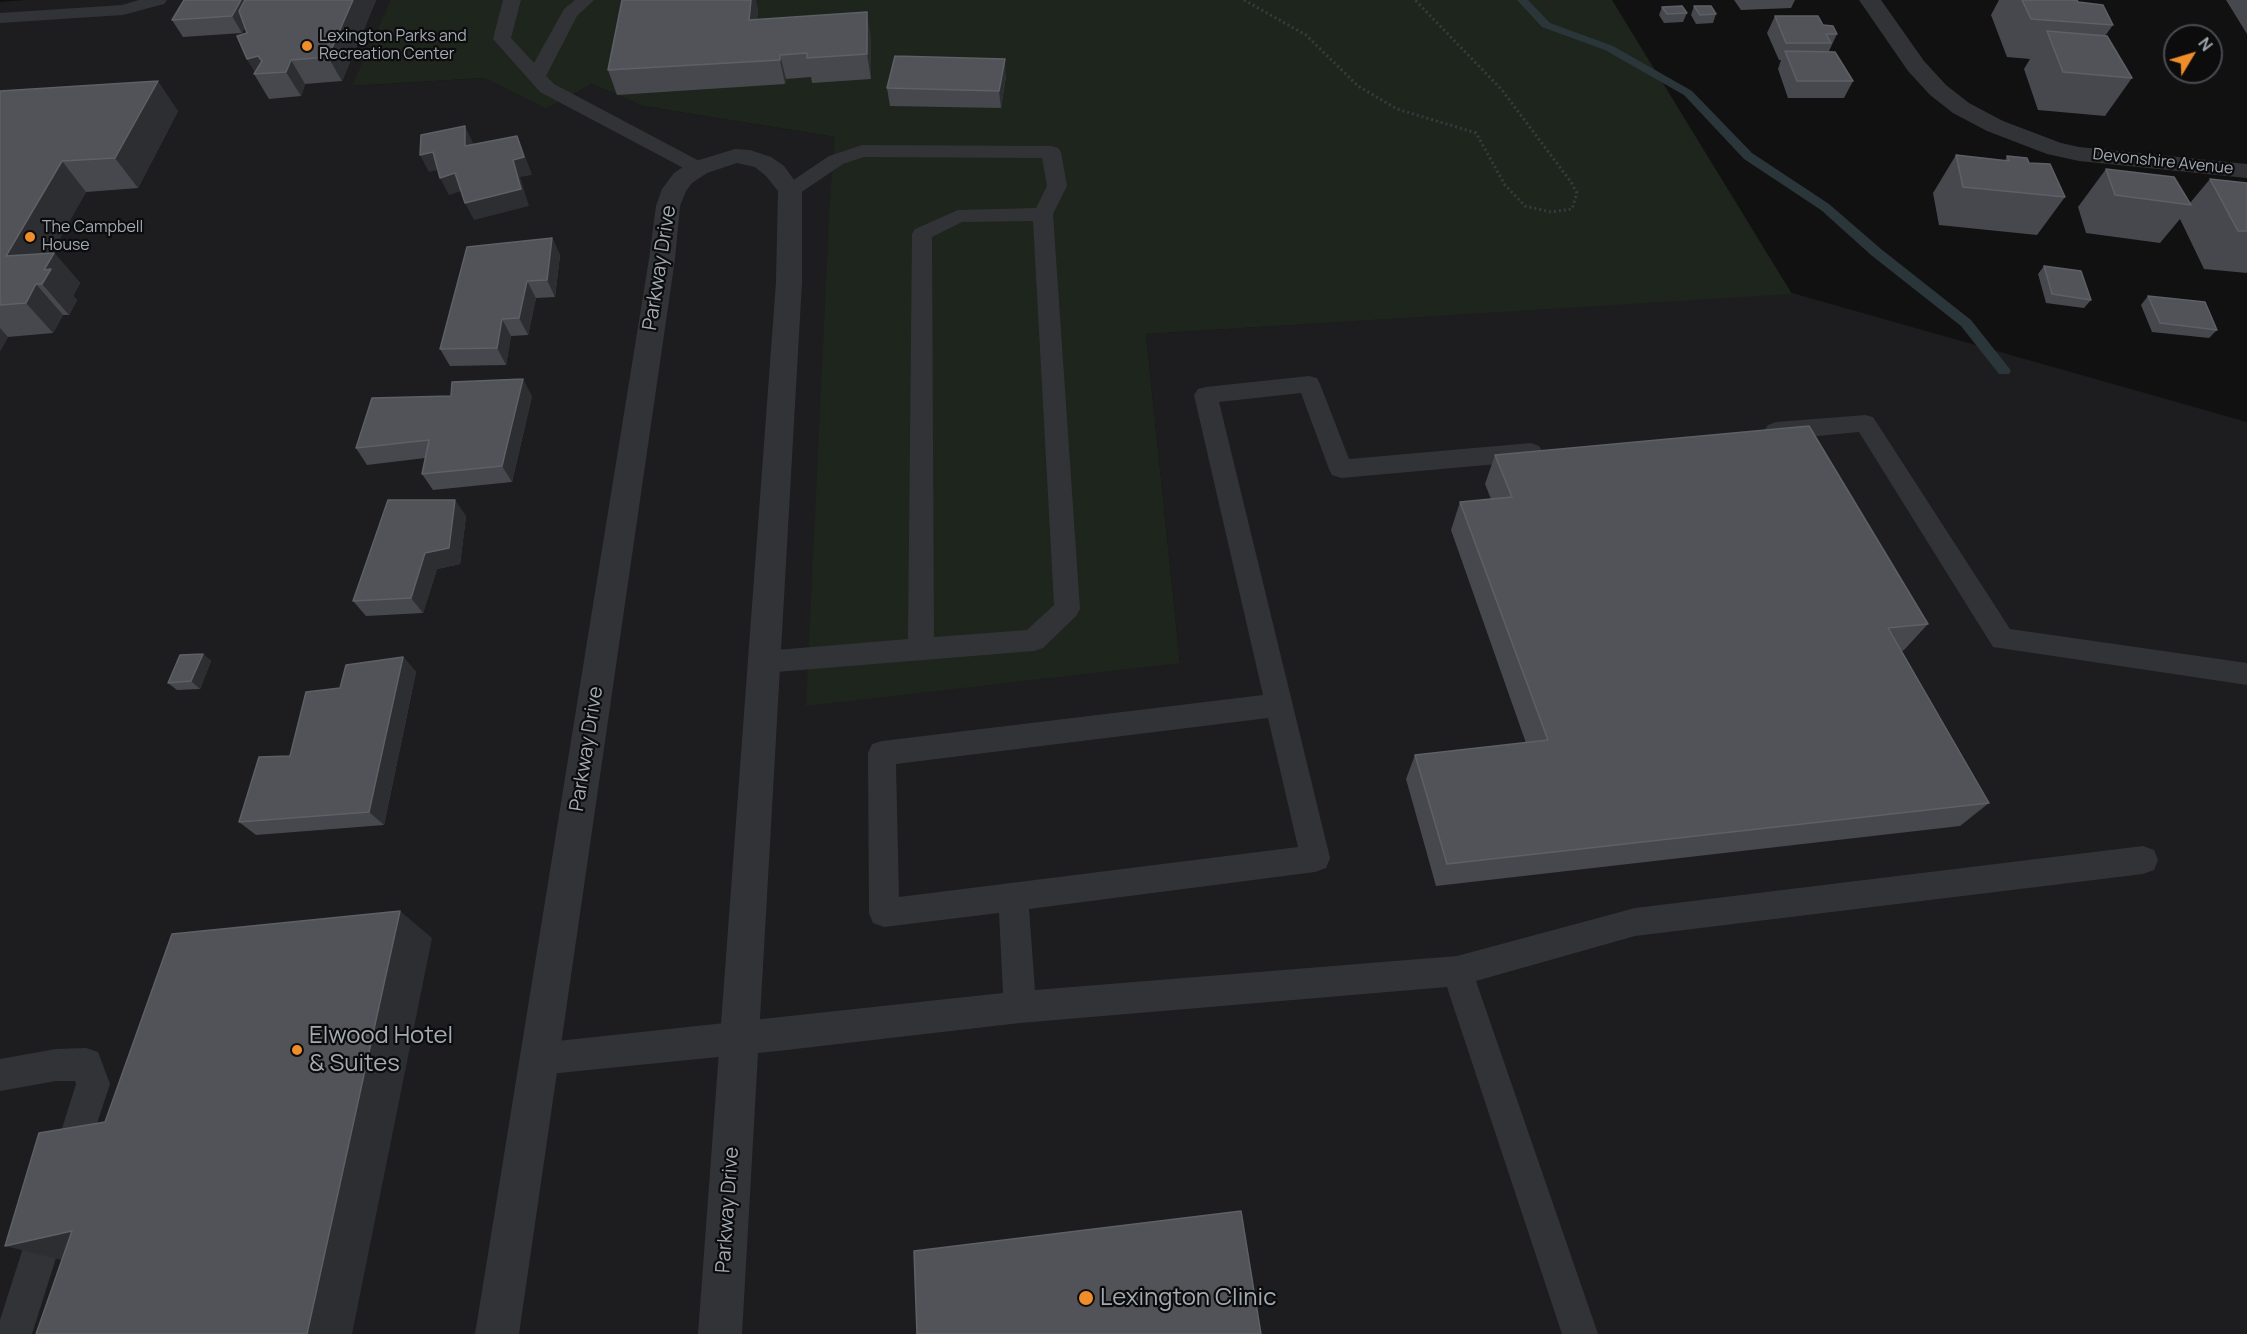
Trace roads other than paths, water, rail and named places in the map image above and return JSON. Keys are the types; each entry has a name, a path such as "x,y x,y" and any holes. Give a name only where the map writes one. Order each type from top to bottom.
{"street":[{"name":"Devonshire Avenue","path":"1870,0 1916,66 1938,90 1953,102 1995,126 2025,139 2079,154 2247,171"},
{"name":"Parkway Drive","path":"497,1334 662,259 668,206 674,189 683,178 698,168 735,156 750,157 763,162 775,171 790,191 789,282 720,1334"}],"lane":[{"path":"0,18 123,10 158,0"},
{"path":"512,0 502,39 547,88 698,168"},
{"path":"537,75 570,13 585,0"},
{"path":"764,662 1034,640 1067,609 1043,214 1057,186 1051,152 862,150 836,160 790,191"},
{"path":"921,650 922,234 958,216 1043,214"},
{"path":"1279,705 882,753 884,913 1316,858 1206,395 1310,384 1341,469 1556,450"},
{"path":"1758,432 1865,423 2002,639 2247,674"},
{"path":"539,1059 778,1035 1020,1007 1457,971 1635,922 2142,860"},
{"path":"1013,896 1020,1007"},
{"path":"1457,971 1580,1334"},
{"path":"0,1075 56,1065 86,1064 93,1084 14,1334"}],"waterway":[{"path":"1522,0 1546,25 1609,48 1688,93 1748,156 1825,207 1876,252 1966,323 2004,371"}],"place":[{"name":"Lexington Parks and Recreation Center","path":"307,46"},
{"name":"The Campbell House","path":"30,237"},
{"name":"Elwood Hotel & Suites","path":"297,1050"},
{"name":"Lexington Clinic","path":"1086,1298"}]}
